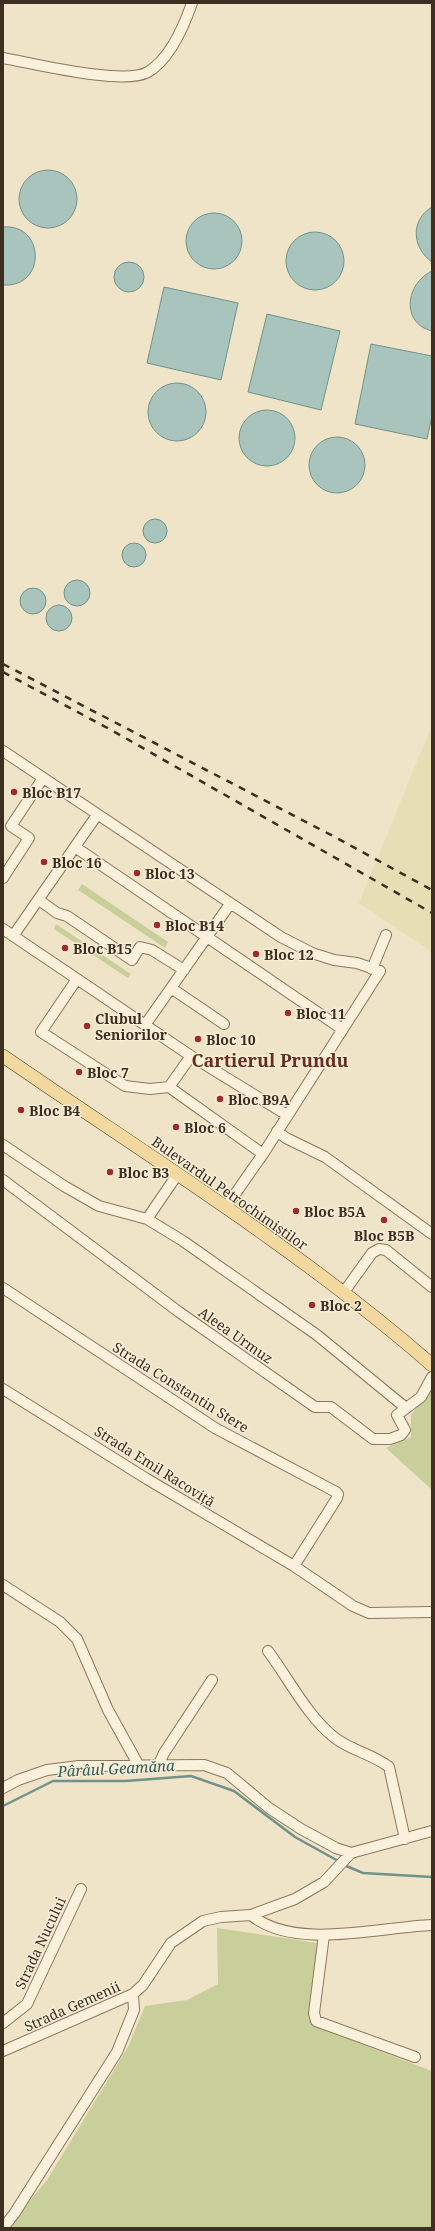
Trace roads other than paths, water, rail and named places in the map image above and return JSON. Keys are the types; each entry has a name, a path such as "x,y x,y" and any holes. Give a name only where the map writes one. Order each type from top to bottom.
{"main road":[{"name":"Bulevardul Petrochimiștilor","path":"3,1056 226,1207 344,1292 432,1365"}],"street":[{"path":"3,58 108,76 147,72 162,59 176,38 192,3"},
{"path":"5,757 43,778 281,937 312,953 334,960 357,963 380,971 263,1154 226,1207"},
{"path":"3,878 29,838 11,826 43,778"},
{"path":"13,936 97,815"},
{"path":"75,847 208,936 342,1029"},
{"path":"38,900 57,913 67,916 132,960 140,947 152,950 184,970"},
{"path":"145,1025 230,904"},
{"path":"3,929 191,1056 287,1115"},
{"path":"372,969 386,935"},
{"path":"78,979 41,1032 125,1086 150,1089 169,1087 263,1154"},
{"path":"171,988 224,1024"},
{"path":"169,1087 191,1056"},
{"path":"277,1131 286,1138 325,1157 432,1234"},
{"path":"3,1145 64,1186 99,1206 147,1219 183,1241 317,1335 406,1408 421,1397 432,1377"},
{"path":"147,1219 177,1175"},
{"name":"Aleea Urmuz","path":"3,1180 224,1345 315,1407 331,1408 373,1439 390,1439 401,1435 405,1430 397,1415 406,1408"},
{"path":"344,1292 372,1253 379,1249 386,1250 432,1287"},
{"name":"Strada Constantin Stere","path":"3,1288 215,1428 336,1492 338,1494 337,1498 294,1566"},
{"name":"Strada Emil Racoviță","path":"3,1389 147,1479 294,1566 353,1606 369,1613 432,1612"},
{"path":"3,1585 60,1622 77,1639 108,1710 139,1766"},
{"path":"268,1651 315,1717 334,1738 352,1749 389,1767 405,1839"},
{"path":"158,1766 164,1753 212,1680"},
{"path":"3,1788 18,1780 47,1770 79,1766 204,1765 227,1773 269,1808 301,1830 348,1855 432,1830"},
{"name":"Strada Gemenii","path":"3,2051 133,1994 143,1985 163,1954 182,1934 203,1922 222,1917 251,1915 314,1890 336,1870 348,1855"},
{"name":"Strada Nucului","path":"3,2023 27,2004 81,1889"},
{"path":"251,1915 260,1923 273,1928 324,1935 432,1924"},
{"path":"324,1935 314,2013 316,2021 415,2057"},
{"path":"3,2228 14,2214 117,2052 134,2010 133,1994"}],"water":[{"path":"48,170 59,172 72,183 75,188 77,199 75,210 64,223 59,226 48,228 37,226 24,215 21,210 19,199 21,188 32,175 37,172"},
{"path":"432,207 432,262 420,249 416,234 420,219"},
{"path":"208,213 220,213 230,217 238,225 242,235 242,247 238,257 230,265 220,269 208,269 198,265 190,257 186,247 186,235 190,225 198,217"},
{"path":"3,227 17,228 27,235 33,244 35,256 33,267 27,277 17,283 3,285"},
{"path":"315,232 326,234 336,240 342,250 344,261 342,272 336,282 326,288 315,290 304,288 294,282 288,272 286,261 288,250 294,240 304,234"},
{"path":"129,262 140,266 144,277 140,288 129,292 118,288 114,277 118,266"},
{"path":"432,271 432,331 422,327 415,320 411,312 410,302 412,293 417,284 423,277"},
{"path":"164,287 238,303 221,380 147,363"},
{"path":"267,314 340,331 321,410 248,392"},
{"path":"371,344 432,356 432,416 427,439 355,424"},
{"path":"177,383 193,388 201,396 206,412 201,428 193,436 177,441 161,436 153,428 148,412 153,396 161,388"},
{"path":"261,410 273,410 283,414 291,422 295,432 295,444 291,454 283,462 273,466 261,466 251,462 243,454 239,444 239,432 243,422 251,414"},
{"path":"337,437 348,439 357,445 363,454 365,465 363,476 357,485 348,491 337,493 326,491 317,485 311,476 309,465 311,454 317,445 326,439"},
{"path":"155,519 164,522 167,531 164,540 155,543 146,540 143,531 146,522"},
{"path":"134,543 143,546 146,555 143,564 134,567 125,564 122,555 125,546"},
{"path":"77,580 86,584 90,593 86,602 77,606 68,602 64,593 68,584"},
{"path":"33,588 42,592 46,601 42,610 33,614 24,610 20,601 24,592"},
{"path":"59,605 68,609 72,618 68,627 59,631 50,627 46,618 50,609"}],"waterway":[{"name":"Pârâul Geamăna","path":"3,1806 53,1781 126,1781 191,1776 234,1791 295,1837 340,1862"},
{"path":"344,1865 363,1873 432,1877"}],"railway":[{"path":"3,664 333,836 432,890"},
{"path":"3,672 113,731 432,913"}],"place":[{"name":"Bloc B17","path":"14,792"},
{"name":"Bloc 16","path":"44,862"},
{"name":"Bloc 13","path":"137,873"},
{"name":"Bloc B14","path":"157,925"},
{"name":"Bloc B15","path":"65,948"},
{"name":"Bloc 12","path":"256,954"},
{"name":"Bloc 11","path":"288,1013"},
{"name":"Clubul Seniorilor","path":"87,1026"},
{"name":"Bloc 10","path":"198,1039"},
{"name":"Bloc 7","path":"79,1072"},
{"name":"Bloc B9A","path":"220,1099"},
{"name":"Bloc B4","path":"21,1110"},
{"name":"Bloc 6","path":"176,1127"},
{"name":"Bloc B3","path":"110,1172"},
{"name":"Bloc B5A","path":"296,1211"},
{"name":"Bloc B5B","path":"384,1220"},
{"name":"Bloc 2","path":"312,1305"}],"district":[{"name":"Cartierul Prundu","path":"270,1060"}]}
